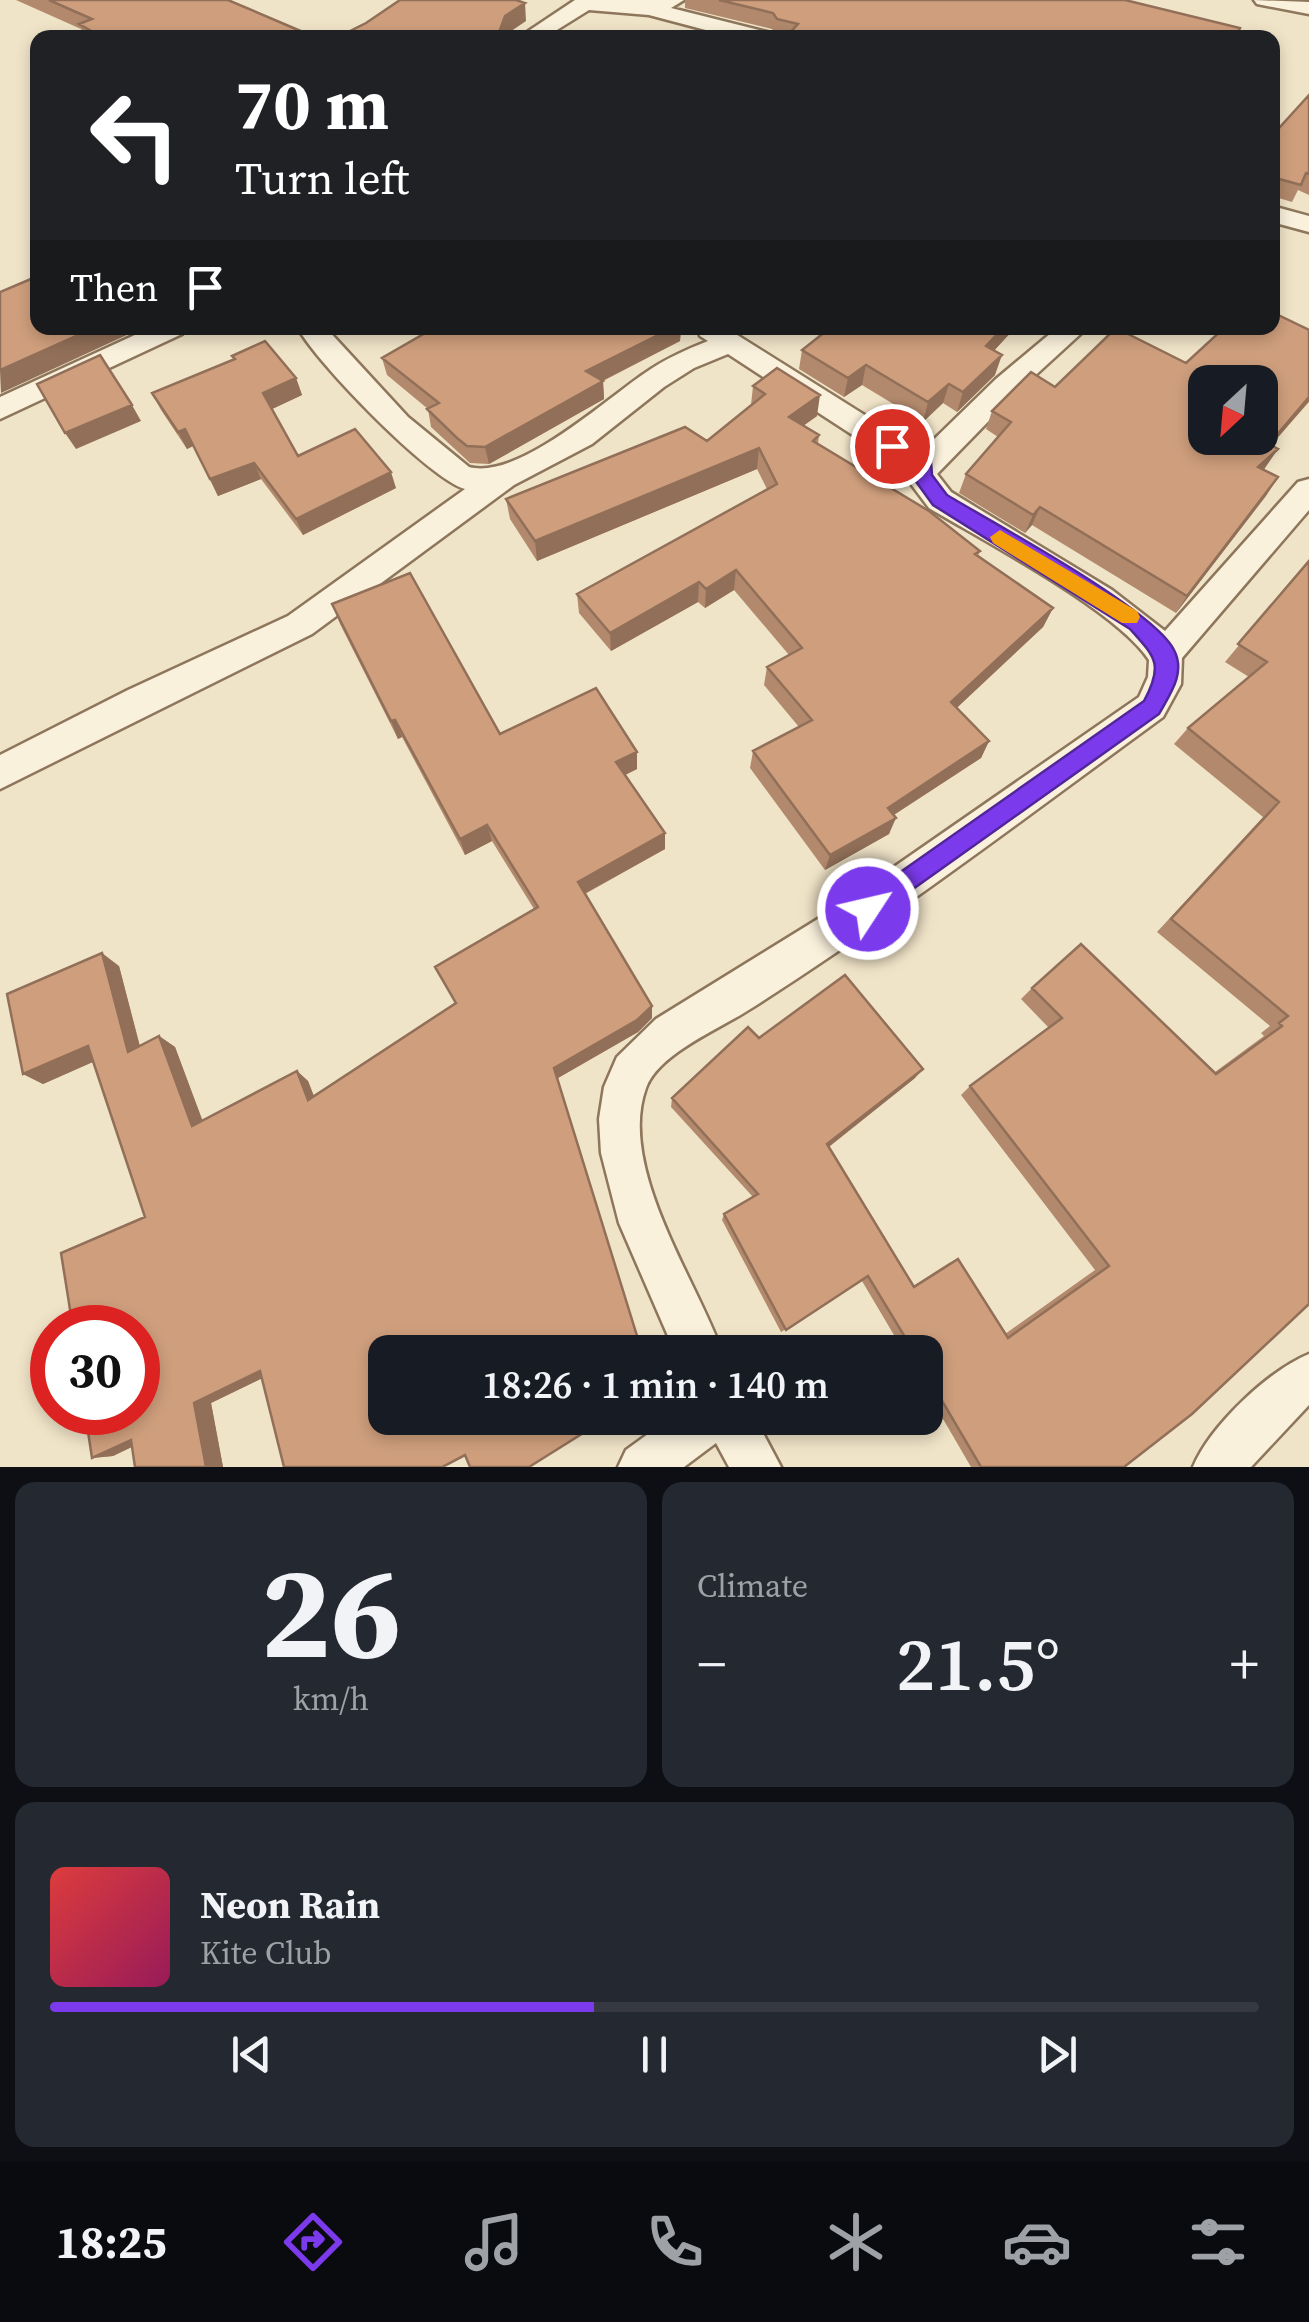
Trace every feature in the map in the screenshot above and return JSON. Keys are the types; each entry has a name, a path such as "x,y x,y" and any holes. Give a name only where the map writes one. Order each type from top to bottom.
{"street":[{"path":"648,8 674,0"},
{"path":"1264,0 1309,8"},
{"path":"541,30 585,3 648,8 732,30"},
{"path":"1280,216 1309,224"},
{"path":"0,409 157,335"},
{"path":"317,335 398,424 459,476 479,482 503,477"},
{"path":"692,1335 634,1201 620,1137 625,1085 646,1052 838,930 1152,707 1167,679 1165,654 1138,622 940,500 922,476 924,467 1006,386 1066,335"},
{"path":"0,773 140,700 300,625 503,477 582,437 717,336 924,467"},
{"path":"1165,654 1309,490"},
{"path":"1218,1467 1288,1391 1309,1378"},
{"path":"643,1467 687,1435"},
{"path":"738,1435 756,1467"}],"building":[{"path":"49,0 228,0 298,30 90,30 79,24 92,19"},
{"path":"400,0 525,3 505,16 500,30 352,30"},
{"path":"719,0 1125,0 1240,28 792,30 798,24 777,19 773,13"},
{"path":"1309,95 1309,174 1306,173 1301,185 1280,179 1280,127"},
{"path":"30,279 30,335 78,335 0,370 0,292"},
{"path":"1280,316 1309,330 1309,397 1278,433 1278,365 1188,365 1188,455 1271,455 1258,467 1278,477 1187,596 1040,507 1033,515 966,474 1011,422 992,411 1031,372 1055,387 1109,335 1130,335 1186,363 1216,335 1280,335"},
{"path":"422,335 658,335 586,371 603,381 485,447 467,446 457,438 427,409 439,403 382,358"},
{"path":"821,335 996,335 986,346 1002,355 963,392 949,384 928,402 866,365 848,378 802,350"},
{"path":"265,341 296,378 263,393 298,456 355,429 391,472 296,519 254,463 210,479 185,429 178,432 152,393 235,359 232,356"},
{"path":"100,355 132,405 65,433 37,384"},
{"path":"777,368 820,395 789,417 819,435 813,441 929,511 980,551 975,554 1053,608 951,702 989,741 888,808 896,818 830,855 753,751 812,720 767,667 802,648 736,570 706,589 699,582 610,633 577,594 777,484 759,448 535,541 506,499 685,427 707,441 765,394 753,386"},
{"path":"1309,561 1309,1304 1192,1414 1124,1467 981,1467 943,1403 943,1335 904,1335 868,1276 786,1330 724,1214 758,1194 672,1098 748,1027 759,1038 845,975 923,1069 827,1144 914,1287 958,1259 1008,1338 1109,1266 970,1086 1062,1018 1032,988 1081,944 1216,1074 1282,1026 1279,1023 1288,1016 1171,919 1279,802 1188,728 1267,662 1238,644"},
{"path":"410,573 500,734 596,688 637,752 616,762 665,833 578,882 652,1006 637,1020 554,1068 637,1335 368,1335 368,1435 580,1435 529,1467 470,1467 465,1455 442,1467 284,1467 260,1371 194,1403 206,1467 135,1467 131,1440 92,1458 88,1435 160,1435 160,1305 69,1305 61,1253 145,1217 88,1046 23,1074 7,994 102,953 128,1052 159,1036 192,1126 297,1071 308,1100 456,1003 435,967 538,907 487,825 460,839 395,720 391,721 332,604"}],"slow traffic":[{"path":"1000,537 1129,617"}],"route":[{"path":"868,909 1152,707 1167,679 1165,654 1138,622 940,500 922,476 924,467 892,446"}]}
